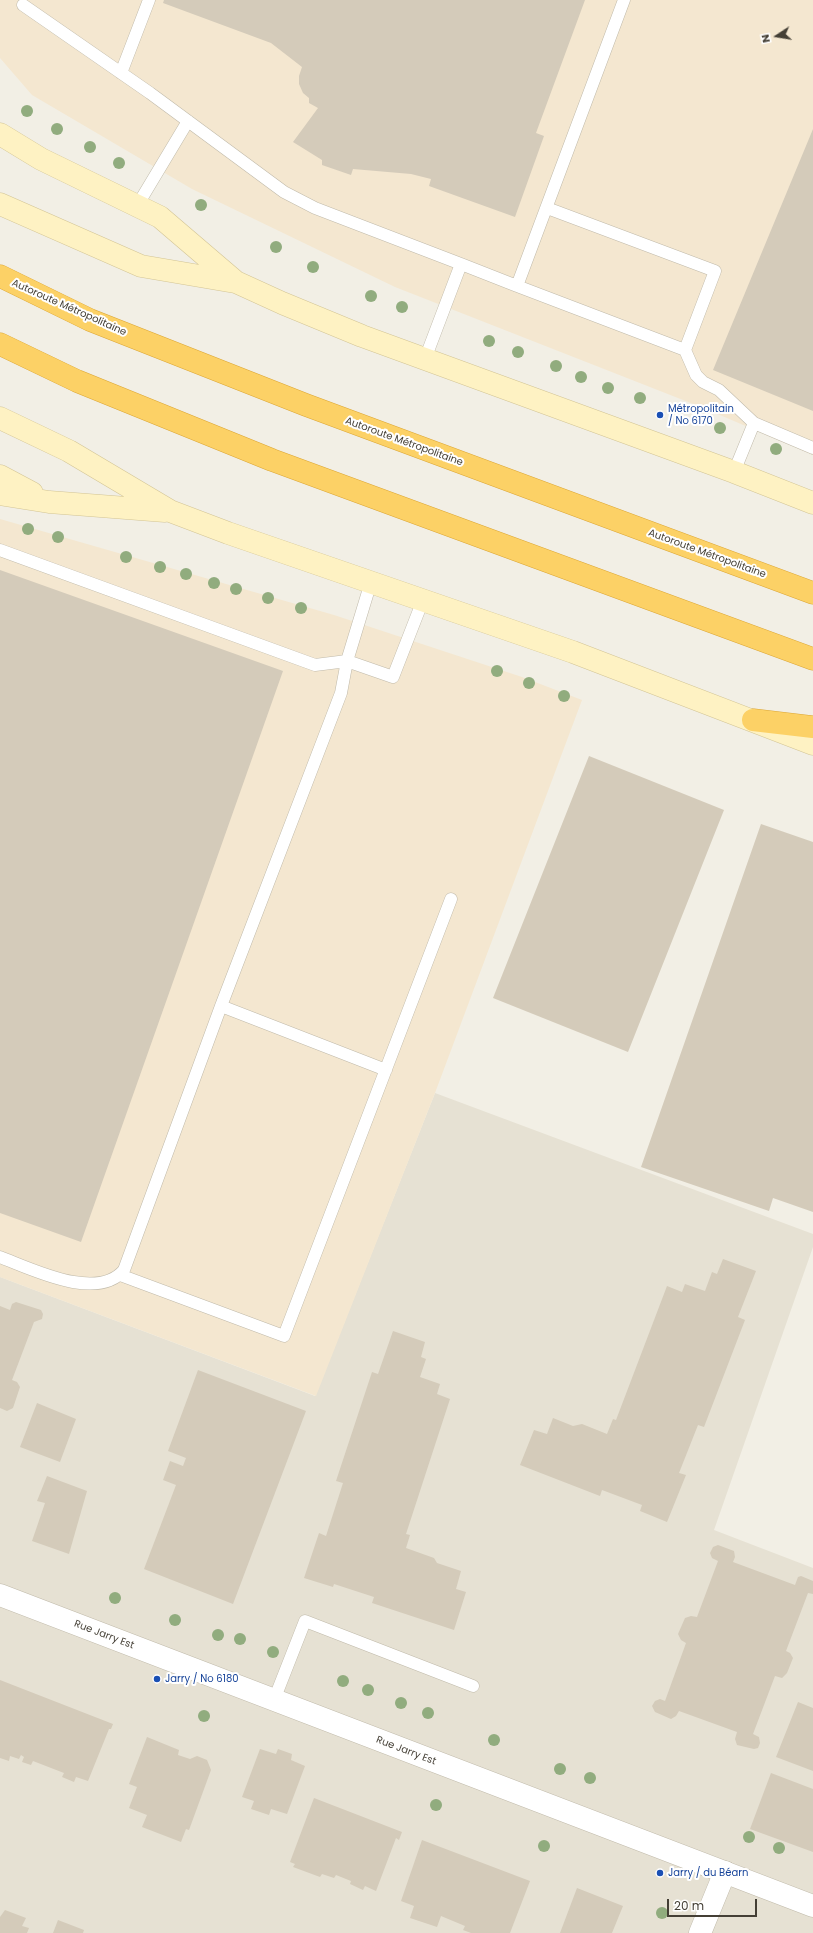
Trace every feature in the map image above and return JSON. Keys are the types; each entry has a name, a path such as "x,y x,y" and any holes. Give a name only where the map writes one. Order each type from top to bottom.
{"highway":[{"name":"Autoroute Métropolitaine","path":"0,276 90,320 299,402 813,593"},
{"path":"0,344 77,380 272,460 813,659"},
{"path":"753,720 813,727"}],"main road":[{"path":"0,134 41,159 160,217 236,282"},
{"path":"0,204 141,266 236,282 326,322 813,502"},
{"path":"0,418 69,451 170,511 228,533 573,652 813,744"},
{"path":"0,476 49,502"},
{"path":"0,494 49,502 170,511"}],"street":[{"name":"Rue Jarry Est","path":"0,1595 813,1906"},
{"path":"700,1933 725,1872"}],"lane":[{"path":"121,73 149,0"},
{"path":"517,286 624,0"},
{"path":"22,5 121,73 284,192 315,208 685,350"},
{"path":"137,206 188,121"},
{"path":"547,208 715,271 685,350 696,375 703,382 719,390 754,423 813,448"},
{"path":"425,359 461,264"},
{"path":"734,472 754,423"},
{"path":"0,550 315,665 347,661 393,677 423,600"},
{"path":"0,1256 61,1279 84,1284 105,1282 117,1278 124,1270 222,1006 341,693 347,661 371,582"},
{"path":"120,1275 284,1336 451,899"},
{"path":"222,1006 386,1070"},
{"path":"274,1700 305,1621 473,1686"}],"shaded area":[{"path":"0,0 813,0 813,455 706,409 395,287 192,189 32,95 0,58"},
{"path":"0,519 334,615 522,677 582,700 435,1093 316,1396 0,1277"},
{"path":"435,1093 813,1234 813,1247 714,1530 813,1568 813,1933 0,1933 0,1277 315,1396"}],"building":[{"path":"164,0 585,0 536,133 544,136 515,217 429,186 431,179 411,174 353,169 351,175 322,165 322,160 293,142 318,108 309,103 309,98 303,93 299,84 299,76 302,67 271,43 163,3"},
{"path":"813,129 813,411 713,370"},
{"path":"0,570 283,671 81,1242 0,1213"},
{"path":"589,756 724,810 628,1052 493,998"},
{"path":"761,824 813,842 813,1212 773,1198 769,1211 641,1167"},
{"path":"723,1259 756,1271 738,1317 745,1320 704,1427 698,1425 679,1473 686,1475 667,1522 640,1511 642,1505 602,1490 600,1496 520,1465 534,1430 547,1434 553,1418 573,1426 582,1424 607,1434 613,1419 616,1420 667,1286 682,1292 685,1284 705,1291 712,1272 717,1274"},
{"path":"16,1302 41,1310 43,1314 42,1319 34,1322 12,1380 17,1382 20,1387 13,1408 7,1411 0,1408 0,1306 10,1310 12,1304"},
{"path":"393,1331 425,1342 421,1357 426,1359 420,1377 440,1384 437,1394 450,1399 406,1534 410,1535 406,1548 434,1558 437,1563 461,1571 456,1589 466,1592 454,1630 372,1603 374,1597 334,1584 333,1587 304,1578 319,1533 326,1536 343,1483 336,1481 372,1372 378,1374"},
{"path":"198,1370 306,1411 233,1604 144,1569 176,1485 163,1480 170,1461 183,1466 186,1458 168,1451"},
{"path":"37,1403 76,1419 60,1462 20,1447"},
{"path":"47,1476 87,1491 69,1554 32,1541 45,1503 37,1501"},
{"path":"718,1545 734,1551 735,1557 733,1562 795,1585 798,1577 801,1576 813,1581 813,1594 808,1593 786,1651 790,1653 793,1658 787,1673 782,1678 775,1676 753,1734 759,1737 760,1743 758,1748 754,1749 737,1745 735,1739 737,1732 679,1711 676,1716 671,1719 655,1712 652,1706 655,1701 660,1699 665,1701 686,1643 681,1640 678,1634 685,1618 691,1616 697,1617 718,1561 712,1558 710,1553 713,1547"},
{"path":"0,1680 113,1724 111,1729 109,1729 88,1781 76,1777 74,1782 62,1777 64,1773 33,1761 31,1765 22,1762 24,1757 21,1755 19,1759 10,1756 9,1761 0,1758"},
{"path":"798,1702 813,1708 813,1771 776,1757"},
{"path":"147,1737 179,1750 178,1755 190,1759 197,1756 207,1760 211,1770 189,1830 186,1829 181,1842 142,1827 147,1815 129,1808 137,1787 129,1784"},
{"path":"260,1749 276,1754 278,1749 292,1754 291,1760 305,1766 287,1814 271,1809 269,1815 251,1809 254,1801 242,1797"},
{"path":"771,1773 813,1789 813,1852 750,1829"},
{"path":"314,1798 402,1832 399,1840 396,1838 376,1891 365,1886 363,1890 350,1884 351,1881 336,1875 334,1878 322,1874 320,1877 293,1867 295,1864 290,1862"},
{"path":"422,1840 530,1881 510,1933 471,1933 463,1930 465,1926 441,1916 437,1927 410,1918 414,1906 401,1901"},
{"path":"577,1888 623,1906 612,1933 560,1933"},
{"path":"5,1910 26,1918 22,1926 29,1928 27,1933 0,1933 0,1917"},
{"path":"58,1920 84,1930 83,1933 53,1933"}],"place":[{"name":"Métropolitain / No 6170","path":"660,415"},
{"name":"Jarry / No 6180","path":"157,1679"},
{"name":"Jarry / du Béarn","path":"660,1873"}]}
